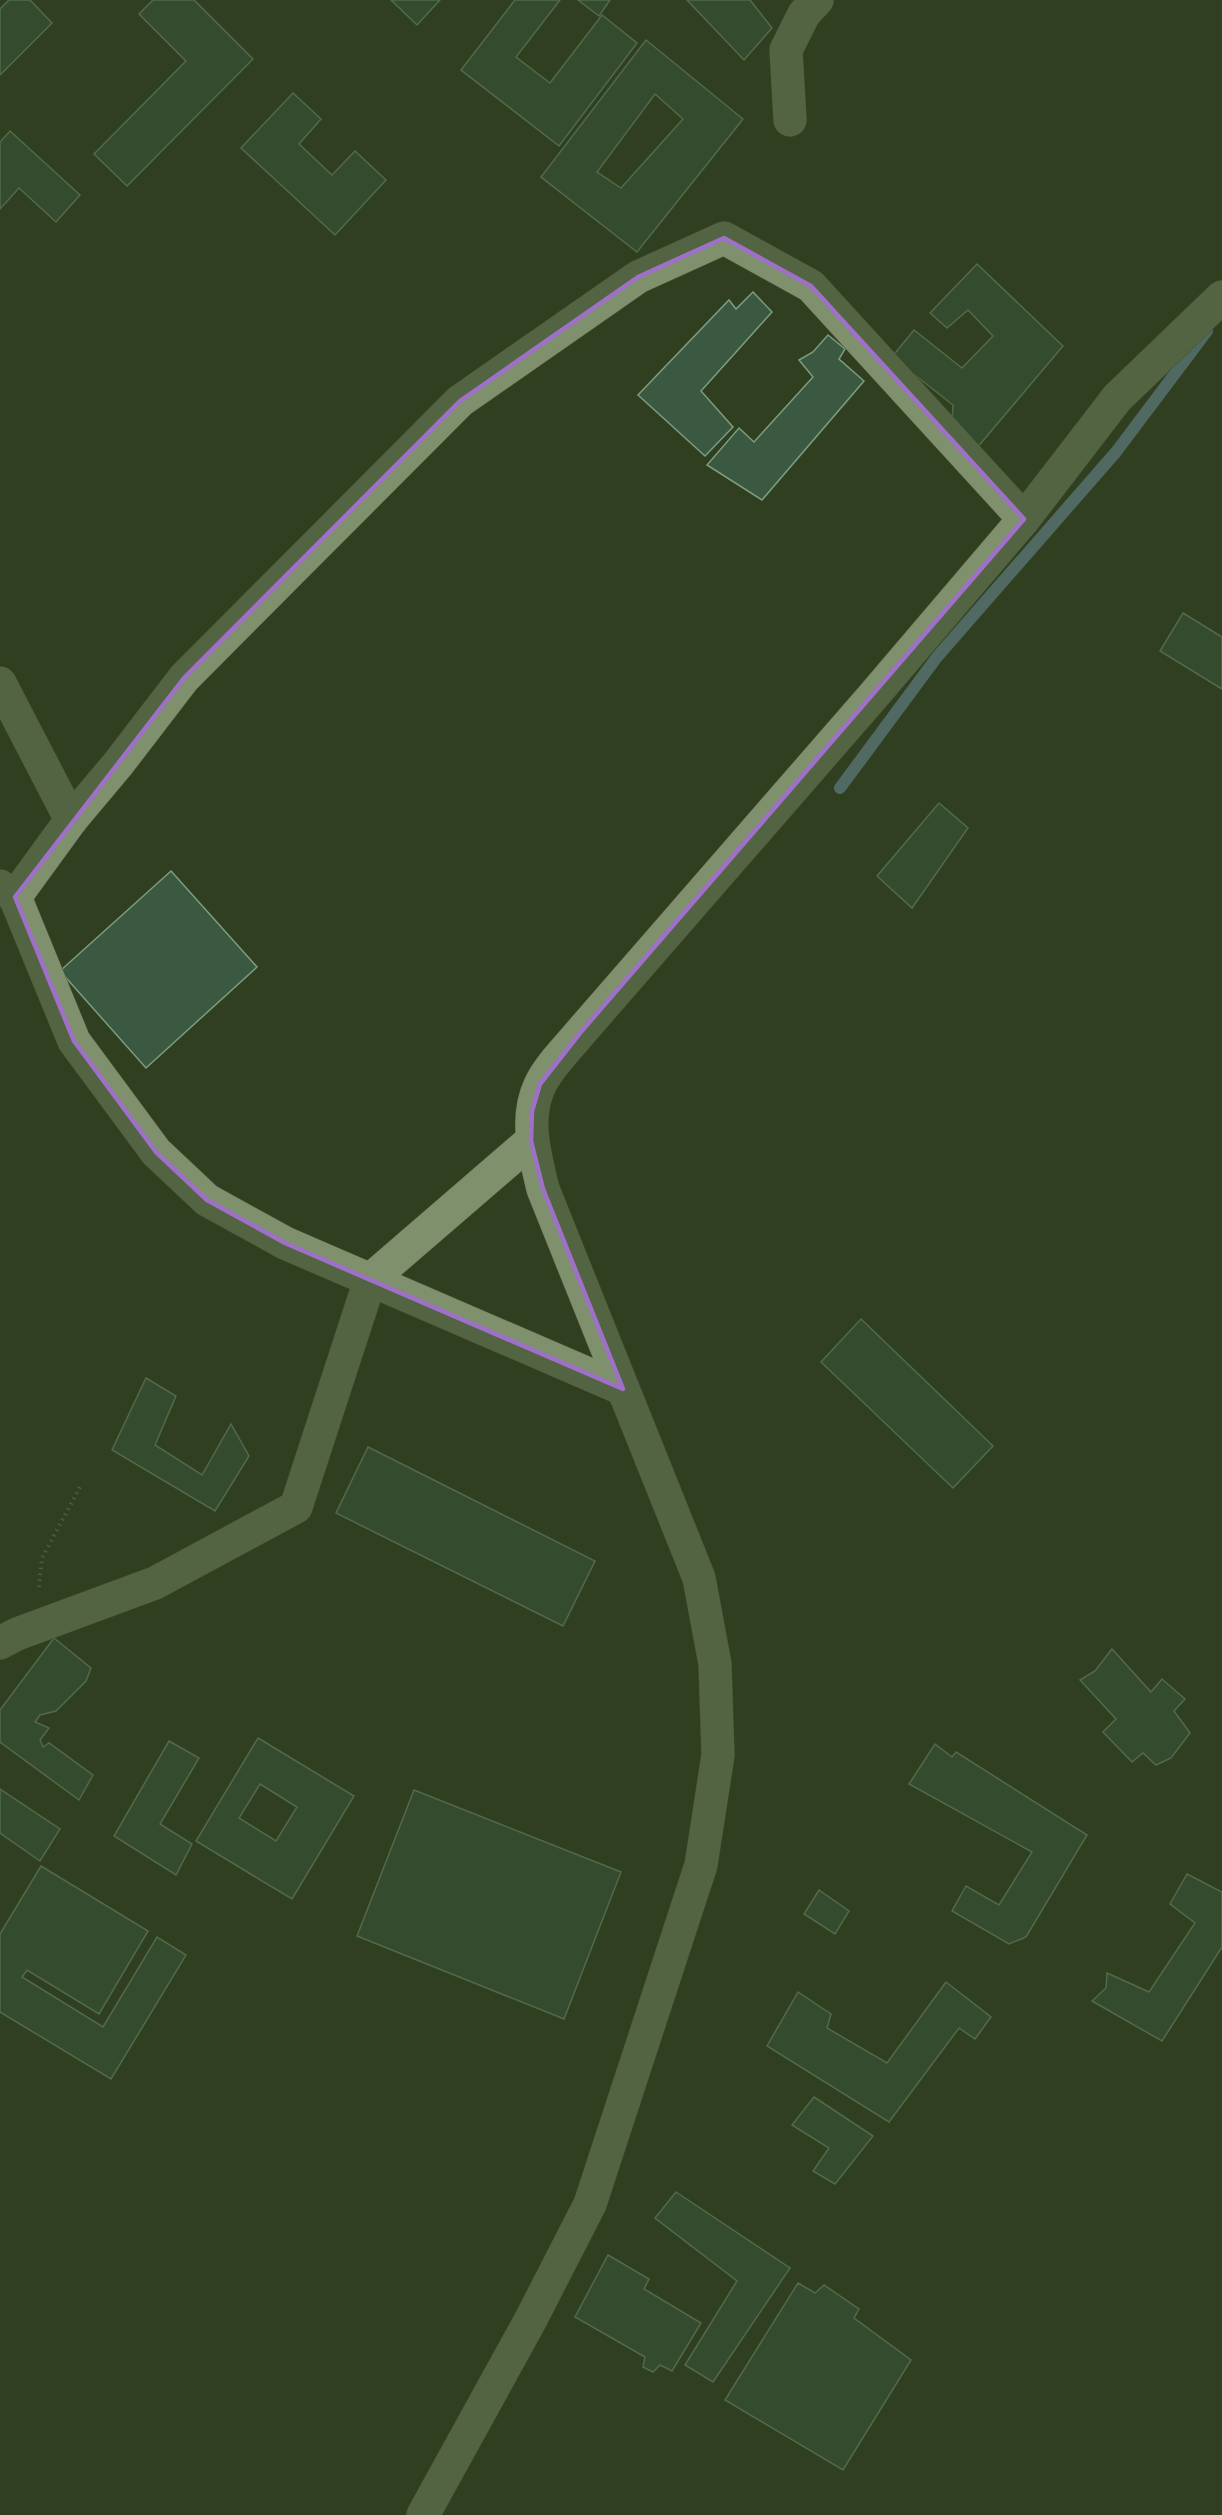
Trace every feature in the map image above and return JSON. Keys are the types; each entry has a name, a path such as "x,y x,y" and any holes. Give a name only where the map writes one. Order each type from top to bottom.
{"street":[{"path":"790,120 786,50 804,14 818,0"},
{"path":"623,1389 285,1243 207,1200 156,1152 74,1041 8,891 118,764 184,678 460,401 638,277 724,238 811,286 1024,519"},
{"path":"423,2515 530,2321 590,2204 701,1865 718,1755 715,1664 699,1578 543,1189 531,1141 532,1111 540,1084 580,1033 1024,519 1118,398 1222,297"},
{"path":"0,683 71,820"},
{"path":"0,1643 36,1627 155,1583 296,1507 370,1280 531,1141"}],"path":[{"path":"36,1627 42,1558 80,1487"}],"highlighted area":[{"path":"724,238 811,286 1024,519 580,1033 540,1084 532,1111 531,1141 543,1189 623,1389 285,1243 207,1200 156,1152 74,1041 15,897 184,678 460,401 638,277"}],"building":[{"path":"9,0 30,0 52,23 0,75 0,9"},
{"path":"153,0 194,0 253,59 127,186 94,154 186,61 139,14"},
{"path":"391,0 440,0 417,25"},
{"path":"515,0 560,0 516,57 550,83 602,15 637,43 559,146 461,70"},
{"path":"578,0 610,0 599,16"},
{"path":"687,0 750,0 772,28 744,60"},
{"path":"646,40 743,119 637,252 541,177","holes":["655,94 683,119 621,188 597,172"]},
{"path":"293,93 321,119 299,144 332,175 355,151 386,180 335,235 241,148"},
{"path":"10,131 80,195 56,222 19,188 0,209 0,142"},
{"path":"977,264 1063,346 976,449 952,422 953,405 892,357 914,330 962,368 993,336 968,310 947,328 930,313"},
{"path":"753,292 772,312 701,391 733,427 705,456 638,395 729,300 736,309"},
{"path":"828,335 845,349 839,359 864,381 762,500 707,465 739,428 754,442 813,377 799,360 813,352"},
{"path":"1183,613 1222,637 1222,689 1160,651"},
{"path":"939,803 968,828 912,908 877,876"},
{"path":"171,871 257,967 146,1068 60,971"},
{"path":"861,1319 993,1446 953,1488 821,1362"},
{"path":"146,1378 176,1396 155,1445 202,1475 231,1424 249,1456 215,1511 112,1450"},
{"path":"368,1447 595,1561 563,1626 336,1513"},
{"path":"54,1638 91,1668 86,1681 56,1711 40,1715 35,1722 49,1728 40,1740 43,1747 49,1743 93,1775 79,1800 0,1742 0,1710"},
{"path":"1112,1649 1151,1692 1162,1679 1185,1699 1174,1711 1190,1733 1171,1758 1156,1765 1143,1753 1132,1762 1103,1732 1116,1719 1080,1680 1095,1671"},
{"path":"258,1738 354,1796 292,1899 196,1841","holes":["260,1784 297,1807 276,1841 239,1818"]},
{"path":"169,1741 199,1758 160,1824 192,1844 176,1875 114,1836"},
{"path":"935,1744 952,1757 956,1752 1087,1835 1026,1937 1009,1944 952,1911 966,1886 999,1905 1032,1852 909,1784"},
{"path":"0,1789 60,1829 40,1861 0,1833"},
{"path":"414,1790 621,1872 564,2019 357,1936"},
{"path":"41,1866 148,1931 99,2014 27,1970 22,1977 103,2027 157,1937 186,1955 111,2079 0,2012 0,1934"},
{"path":"1187,1874 1222,1892 1222,1947 1162,2041 1092,2001 1106,1988 1107,1973 1149,1992 1195,1923 1170,1904"},
{"path":"819,1890 849,1911 835,1934 804,1914"},
{"path":"946,1982 991,2017 975,2039 959,2028 889,2122 767,2046 798,1992 831,2014 827,2028 887,2063"},
{"path":"814,2097 873,2136 835,2184 813,2171 829,2148 792,2125"},
{"path":"676,2192 790,2268 713,2382 685,2365 737,2281 655,2218"},
{"path":"608,2255 649,2279 644,2289 701,2323 672,2371 660,2365 653,2372 643,2367 645,2357 575,2317"},
{"path":"798,2283 815,2293 824,2285 859,2309 854,2318 911,2360 843,2470 725,2400"}],"waterway":[{"path":"840,788 937,657 1116,452 1207,331"}]}
